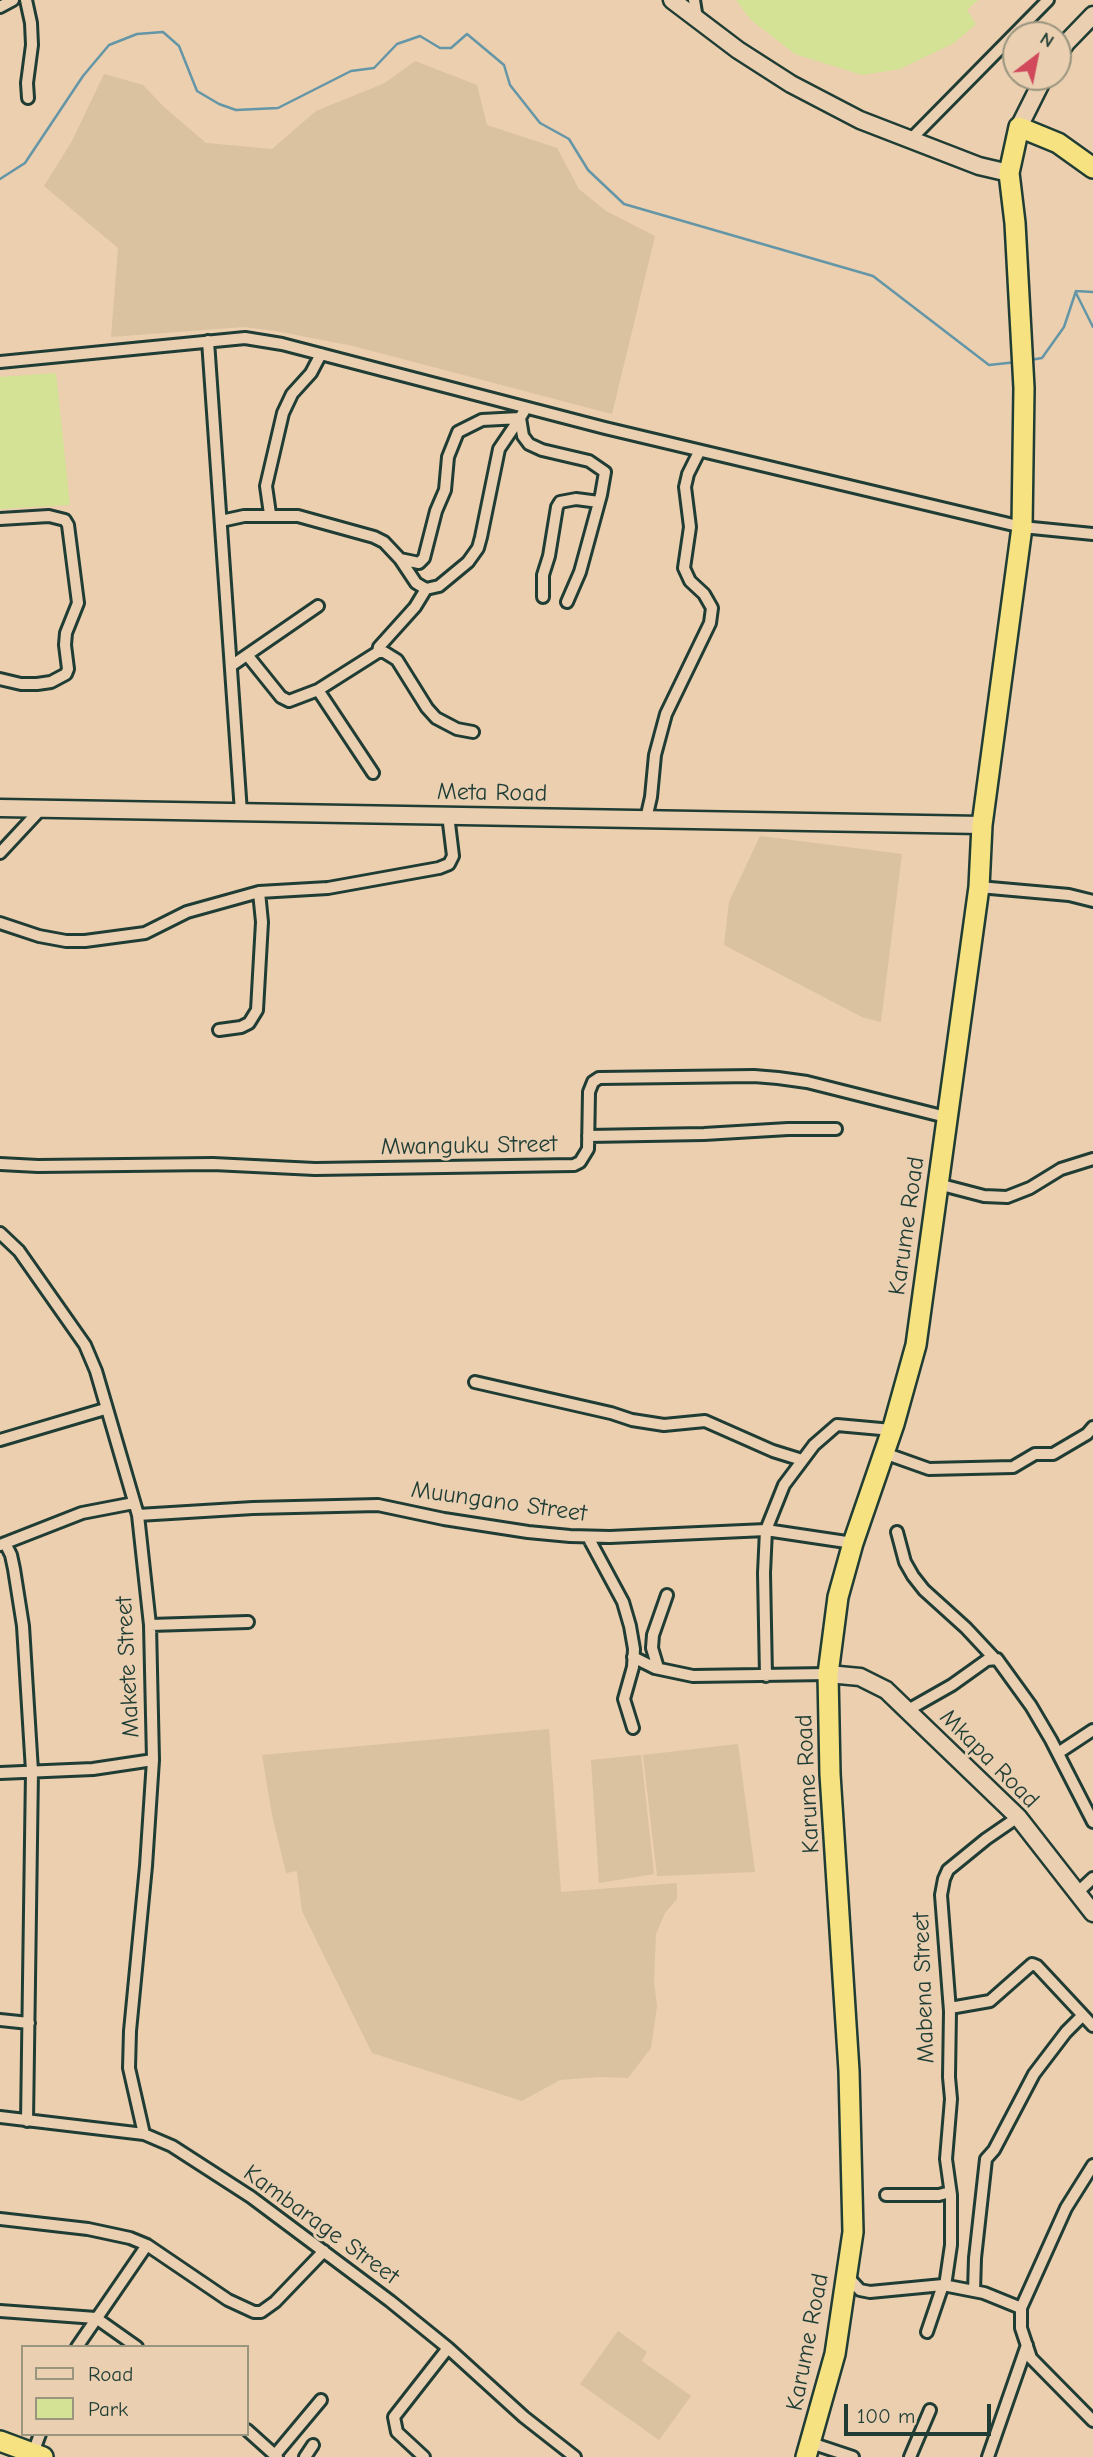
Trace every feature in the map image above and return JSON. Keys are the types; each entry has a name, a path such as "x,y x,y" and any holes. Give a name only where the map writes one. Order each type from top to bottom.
{"highway":[{"path":"1019,127 1058,144 1093,168"},
{"name":"Karume Road","path":"814,2451 835,2354 853,2232 848,2058 830,1774 828,1674 838,1597 853,1542 892,1430 916,1345 979,887 982,824 1021,527 1024,388 1009,173 1019,127"},
{"path":"0,2441 38,2455"}],"street":[{"path":"0,7 13,0"},
{"path":"26,0 32,45 27,83 28,98"},
{"path":"673,0 738,50 791,84 860,120 979,166 1009,173"},
{"path":"694,0 697,19"},
{"path":"911,139 1048,0"},
{"path":"1072,37 1093,15"},
{"path":"1019,127 1037,91"},
{"path":"0,362 246,338 282,344 699,452 1021,527 1093,534"},
{"path":"208,341 241,812"},
{"path":"270,514 266,486 283,413 292,394 311,373 321,354"},
{"path":"248,656 286,701 318,690 378,652 379,647 406,618 426,589 439,586 451,578 478,548 499,449 526,408"},
{"path":"520,418 523,436 529,444 542,450 589,461 604,469 599,502 580,572 567,602"},
{"path":"400,559 416,564 424,558 436,511 445,490 448,457 458,432 482,420 520,418"},
{"path":"646,819 655,755 666,714 710,623 712,608 704,594 690,582 684,568 690,527 685,487 699,452"},
{"path":"543,597 543,575 560,502 576,499 599,502"},
{"path":"221,521 270,514 298,516 374,537 384,542 400,559 416,583 426,589"},
{"path":"0,519 48,516 65,520 68,525 78,595 78,603 66,633 66,674 51,682 37,684 21,684 0,679"},
{"path":"231,666 318,606"},
{"path":"378,652 391,655 397,660 436,718 457,729 473,732"},
{"path":"318,690 373,772"},
{"name":"Meta Road","path":"0,808 982,824"},
{"path":"0,853 41,808"},
{"path":"0,923 39,936 85,941 145,933 187,912 259,892 328,888 439,868 449,864 453,856 448,816"},
{"path":"979,887 1069,895 1093,901"},
{"path":"219,1030 249,1023 257,1010 262,922 259,892"},
{"name":"Mwanguku Street","path":"0,1164 213,1164 316,1169 574,1165 580,1162 588,1149 589,1093 593,1083 600,1078 778,1078 807,1082 946,1118"},
{"path":"588,1136 836,1129"},
{"path":"938,1184 992,1198 1007,1197 1030,1188 1060,1170 1093,1159"},
{"name":"Makete Street","path":"0,1233 19,1251 85,1345 96,1371 138,1515 150,1625 153,1760 130,2031 130,2068 144,2134"},
{"path":"475,1382 632,1420 664,1424 705,1421 773,1451 802,1460"},
{"path":"0,1440 105,1409"},
{"path":"766,1676 766,1530 784,1485 814,1445 837,1425 892,1430"},
{"path":"884,1453 929,1469 1013,1467 1035,1454 1053,1454 1087,1434 1093,1427"},
{"path":"27,2121 32,1771 23,1626 14,1569 2,1544 82,1513 134,1503"},
{"name":"Muungano Street","path":"138,1515 253,1508 378,1505 528,1532 588,1537 766,1530 853,1542"},
{"path":"897,1532 905,1562 913,1576 1000,1663 1031,1706 1093,1822"},
{"path":"588,1537 623,1602 630,1626 633,1667 624,1699 633,1728"},
{"path":"657,1668 652,1648 653,1635 667,1595"},
{"path":"150,1625 248,1622"},
{"path":"633,1657 657,1668 693,1676 828,1674"},
{"path":"908,1710 993,1658"},
{"name":"Mkapa Road","path":"828,1674 860,1677 886,1690 1018,1816 1093,1913"},
{"path":"1058,1753 1093,1730"},
{"path":"0,1773 93,1769 153,1760"},
{"name":"Mabena Street","path":"927,2332 944,2286 951,2245 951,2194 946,2159 951,2099 950,2008 942,1907 944,1878 948,1870 1018,1816"},
{"path":"1078,1892 1093,1878"},
{"path":"950,2008 990,2001 1032,1964 1037,1966 1093,2026"},
{"path":"974,2291 986,2159 994,2150 1034,2074 1066,2032 1082,2016"},
{"path":"0,2020 29,2023"},
{"name":"Kambarage Street","path":"0,2117 144,2134 194,2159 251,2197 448,2348 524,2417 575,2457"},
{"path":"1093,2165 1066,2208 1020,2308 1021,2328 1031,2358 1093,2421"},
{"path":"886,2195 951,2194"},
{"path":"0,2219 88,2229 130,2238 147,2245 228,2300 254,2312 261,2312 275,2302 324,2252"},
{"path":"78,2345 147,2245"},
{"path":"846,2275 860,2290 870,2292 904,2287 944,2286 984,2293 1020,2308"},
{"path":"0,2311 96,2318 134,2345"},
{"path":"988,2457 1027,2345"},
{"path":"424,2457 397,2432 394,2417 448,2348"},
{"path":"248,2431 276,2456 321,2400"},
{"path":"910,2457 930,2410"},
{"path":"38,2455 40,2436"},
{"path":"305,2457 313,2445"},
{"path":"814,2451 853,2457"}],"shaded area":[{"path":"415,61 477,85 487,125 557,148 579,189 606,211 655,236 612,414 353,346 276,331 243,327 111,337 118,248 44,186 72,141 104,74 143,85 206,143 272,149 316,111 385,83"},
{"path":"760,836 902,854 881,1022 862,1017 724,945 729,902"},
{"path":"549,1729 561,1892 677,1883 677,1899 665,1913 656,1934 654,1981 657,2006 651,2048 628,2078 560,2080 522,2101 372,2053 302,1911 297,1871 286,1873 272,1815 262,1755"},
{"path":"738,1744 755,1872 657,1876 643,1755"},
{"path":"641,1755 654,1874 599,1883 591,1760"},
{"path":"618,2331 647,2352 642,2361 691,2396 659,2440 580,2384"}],"green space":[{"path":"736,0 978,0 967,10 976,24 954,43 900,69 862,75 795,54 751,20"},
{"path":"56,373 70,505 0,509 0,377"}],"waterway":[{"path":"0,179 25,163 83,76 109,45 137,34 163,32 179,46 197,91 236,110 278,108 351,71 374,68 397,44 420,36 440,48 451,48 467,34 504,65 510,85 540,123 569,139 588,170 624,204 873,276 989,365 1017,362"},
{"path":"1076,291 1093,292"},
{"path":"1030,360 1042,358 1064,327 1076,291"},
{"path":"1076,293 1093,327"}]}
